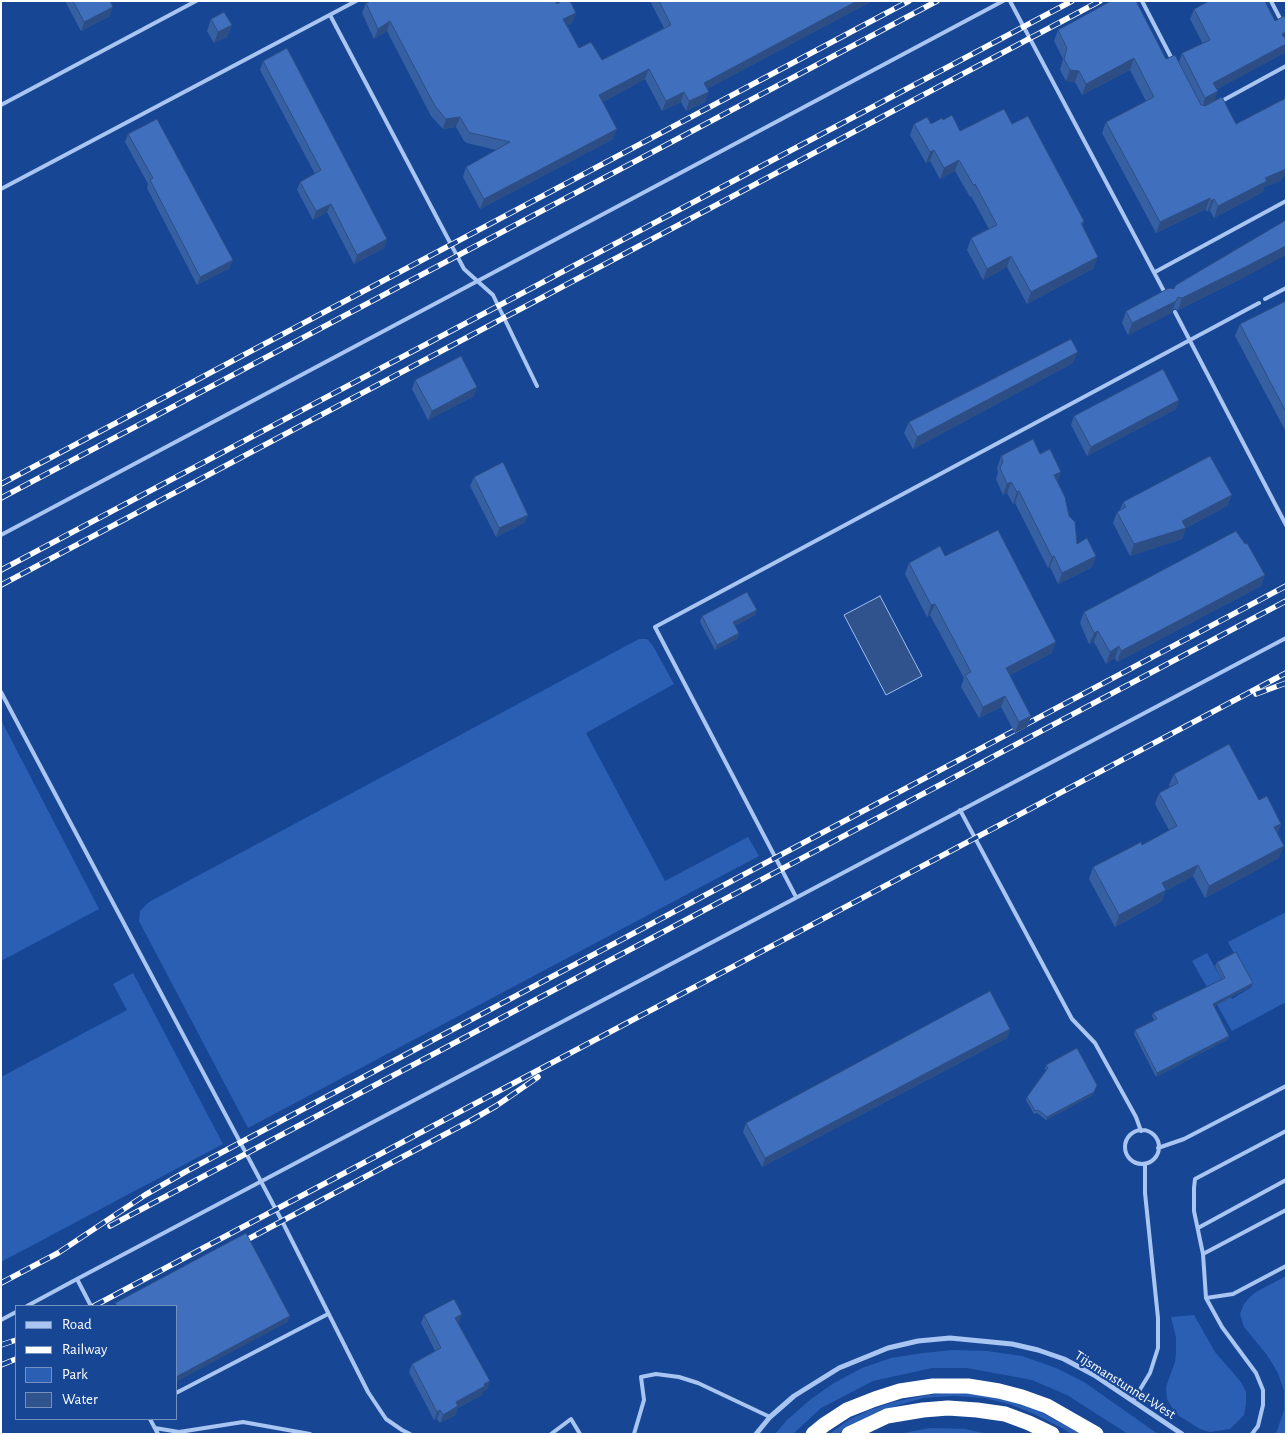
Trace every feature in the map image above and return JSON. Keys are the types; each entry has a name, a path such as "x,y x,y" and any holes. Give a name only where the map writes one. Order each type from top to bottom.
{"highway":[{"path":"813,1434 847,1410 900,1391 934,1386 968,1386 999,1390 1047,1406 1096,1434"},
{"path":"849,1434 887,1416 948,1408 1005,1414 1052,1434"}],"street":[{"name":"Tijsmanstunnel-West","path":"756,1434 770,1417 794,1396 839,1368 888,1348 918,1341 950,1338 995,1341 1038,1350 1064,1359 1087,1371 1182,1434"}],"lane":[{"path":"1,105 196,1"},
{"path":"1,190 356,1"},
{"path":"1,535 1003,1"},
{"path":"1010,1 1168,298"},
{"path":"1142,1 1173,62"},
{"path":"1270,1 1286,30"},
{"path":"330,15 464,269 493,295 537,386"},
{"path":"1217,104 1286,66"},
{"path":"1155,272 1286,201"},
{"path":"1265,299 1286,288"},
{"path":"796,897 655,627 1259,303"},
{"path":"1175,312 1286,525"},
{"path":"29,1305 1286,638"},
{"path":"1,692 261,1183 368,1392 386,1419 410,1434"},
{"path":"960,810 1072,1019 1095,1043 1136,1117 1141,1130"},
{"path":"1158,1148 1184,1139 1286,1086"},
{"path":"1141,1130 1151,1134 1158,1142 1158,1148 1154,1158 1145,1164 1134,1162 1130,1159 1125,1149 1127,1139 1131,1134 1141,1130"},
{"path":"1252,1434 1258,1426 1264,1405 1263,1390 1256,1373 1222,1327 1206,1298 1203,1254 1194,1211 1195,1179 1286,1131"},
{"path":"1133,1402 1150,1373 1158,1348 1158,1318 1145,1193 1145,1164"},
{"path":"1198,1228 1286,1180"},
{"path":"1203,1254 1286,1210"},
{"path":"1206,1298 1233,1294 1286,1266"},
{"path":"77,1279 90,1305"},
{"path":"1,1320 15,1313"},
{"path":"178,1392 328,1314"},
{"path":"634,1434 644,1400 641,1377 656,1374 685,1379 716,1390 770,1417"},
{"path":"151,1420 158,1434"},
{"path":"552,1434 571,1420 580,1434"},
{"path":"155,1428 179,1432 243,1422 310,1434"}],"green space":[{"path":"639,639 647,639 653,646 674,684 586,733 665,881 748,837 759,856 248,1128 139,921 140,911 149,902"},
{"path":"1,720 99,909 1,961"},
{"path":"1286,912 1286,1002 1232,1031 1192,961 1207,953 1232,999 1252,987 1228,942"},
{"path":"133,973 223,1144 1,1262 1,1077 127,1010 113,984"},
{"path":"1286,1276 1286,1434 1276,1434 1284,1410 1284,1391 1278,1373 1267,1355 1244,1327 1240,1314 1244,1304 1256,1292"},
{"path":"1194,1315 1215,1352 1241,1382 1246,1392 1244,1415 1230,1429 1210,1432 1200,1429 1176,1414 1167,1399 1166,1387 1175,1362 1176,1352 1176,1337 1171,1317"},
{"path":"953,1350 987,1351 1022,1356 1056,1368 1084,1382 1158,1434 1128,1434 1067,1395 1032,1380 967,1368 932,1368 873,1381 821,1408 793,1434 775,1434 787,1420 811,1399 834,1383 862,1368 891,1358"},
{"path":"965,1392 1015,1401 1039,1411 1081,1434 1071,1434 1034,1414 1012,1405 985,1398 954,1396 923,1398 896,1406 869,1416 837,1434 829,1434 850,1419 893,1402 928,1395"},
{"path":"930,1428 965,1429 987,1434 899,1434"}],"water":[{"path":"880,596 922,676 886,695 844,615"}],"building":[{"path":"73,1 110,1 113,7 84,22"},
{"path":"371,1 555,1 557,4 561,1 570,1 576,13 563,19 579,48 591,42 602,60 671,25 659,1 857,1 704,83 709,92 689,101 684,92 666,101 649,69 599,95 617,129 484,199 466,167 510,142 471,133 460,117 446,119 435,106 390,21 378,29 366,3"},
{"path":"1111,1 1136,1 1166,59 1175,55 1201,105 1205,106 1222,97 1236,124 1286,98 1286,168 1265,178 1267,181 1218,206 1214,199 1211,201 1210,198 1160,222 1106,122 1154,97 1134,58 1086,84 1079,71 1070,70 1064,59 1067,48 1058,30"},
{"path":"1209,1 1265,1 1275,21 1284,16 1286,19 1286,32 1282,34 1286,44 1213,83 1218,91 1205,98 1182,53 1210,40 1194,9"},
{"path":"224,12 232,25 218,32 211,19"},
{"path":"287,48 387,239 357,255 331,204 316,211 300,182 321,170 263,61"},
{"path":"1004,109 1012,124 1028,116 1084,221 1081,223 1098,257 1031,292 1011,256 987,269 971,238 997,225 975,184 974,186 959,160 944,168 934,150 930,152 914,124 927,117 931,124 952,115 960,131"},
{"path":"157,119 233,260 200,277 150,180 153,178 128,134"},
{"path":"1286,220 1286,246 1182,298 1178,297 1176,301 1132,323 1126,311 1169,288 1174,289 1176,285"},
{"path":"1286,301 1286,412 1240,324"},
{"path":"1071,339 1078,352 917,437 909,422"},
{"path":"461,356 477,387 432,411 415,380"},
{"path":"1163,369 1179,400 1091,447 1074,416"},
{"path":"1033,439 1040,454 1050,449 1061,472 1054,475 1065,497 1069,516 1075,522 1077,544 1087,538 1096,556 1062,573 1019,491 1017,492 1011,482 1007,484 1000,468 1003,461 1001,456"},
{"path":"1210,456 1232,495 1182,521 1186,528 1134,544 1117,512 1126,507 1123,502"},
{"path":"503,462 528,515 499,528 474,477"},
{"path":"998,530 1056,642 1006,668 1031,716 1019,722 1005,696 983,707 965,675 971,672 935,604 931,605 909,563 940,546 945,556"},
{"path":"1236,531 1245,544 1247,543 1265,575 1121,651 1119,646 1110,652 1098,631 1094,633 1084,612"},
{"path":"747,592 757,610 733,622 739,633 717,645 702,616"},
{"path":"1229,744 1259,800 1267,796 1281,824 1274,827 1284,846 1209,886 1198,865 1162,883 1166,890 1119,915 1093,867 1141,842 1142,845 1177,826 1159,793 1178,783 1174,774"},
{"path":"1236,952 1253,983 1213,1004 1229,1036 1157,1073 1135,1030 1157,1019 1153,1013 1225,978 1217,962"},
{"path":"990,991 1010,1029 765,1158 746,1123"},
{"path":"1077,1048 1097,1085 1094,1092 1047,1117 1038,1110 1035,1111 1027,1097 1048,1068 1046,1065"},
{"path":"246,1233 290,1316 178,1376 178,1305 116,1305 115,1303"},
{"path":"454,1299 462,1314 455,1318 490,1381 484,1384 485,1386 456,1402 458,1406 443,1415 440,1410 437,1412 412,1364 441,1348 424,1315"}],"railway":[{"path":"1,484 909,1"},
{"path":"1,498 937,1"},
{"path":"1,570 1072,1"},
{"path":"1,585 1100,1"},
{"path":"1,1283 58,1253 145,1195 185,1172 1286,586"},
{"path":"110,1226 1286,601"},
{"path":"96,1305 1286,673"},
{"path":"1256,694 1286,683"},
{"path":"237,1245 470,1121 496,1106 538,1077"},
{"path":"1,1345 15,1340"},
{"path":"1,1365 15,1359"}]}
